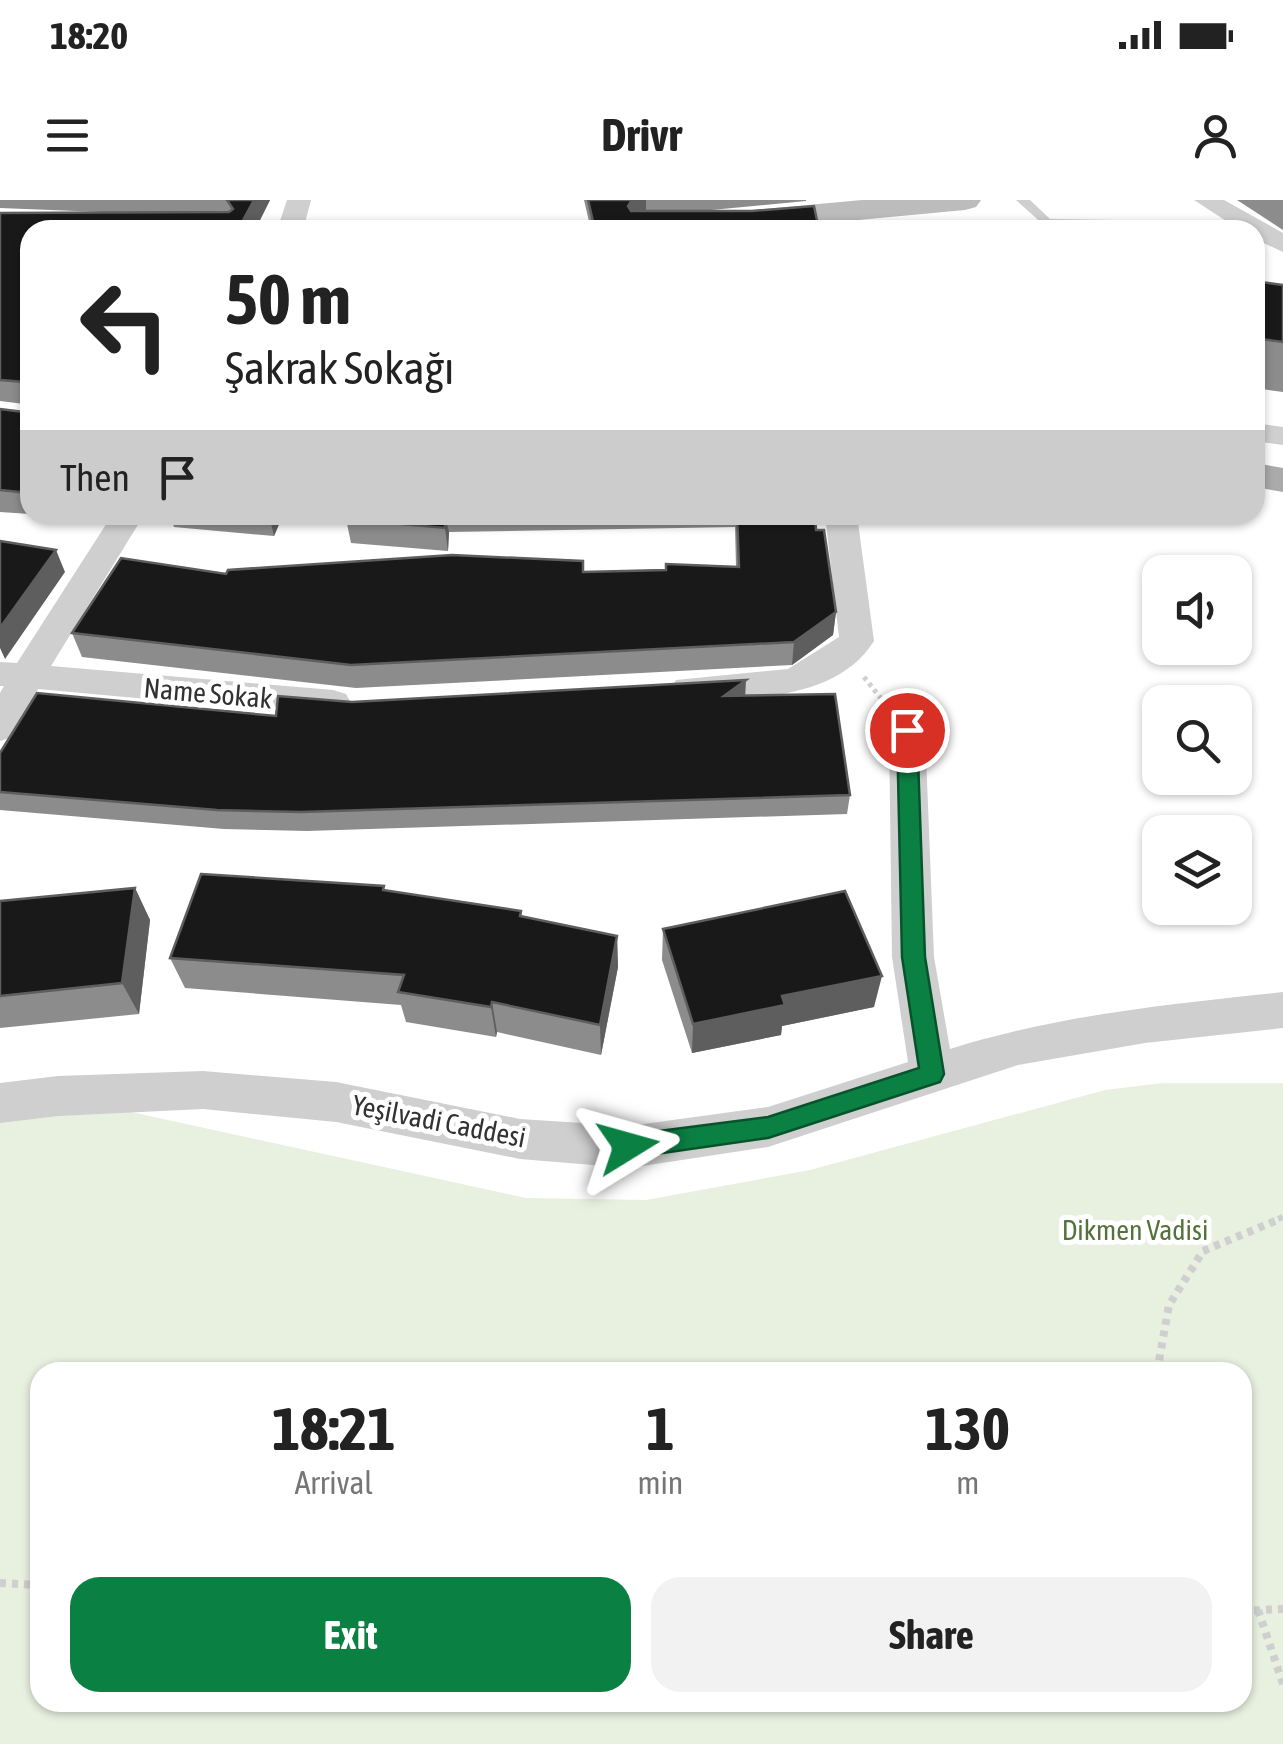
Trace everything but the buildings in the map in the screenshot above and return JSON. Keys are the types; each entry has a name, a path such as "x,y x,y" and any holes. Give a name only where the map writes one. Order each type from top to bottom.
{"street":[{"path":"753,220 965,200"},
{"path":"1206,200 1238,220"},
{"path":"0,728 13,676 121,525"},
{"path":"647,691 801,680 838,659 858,641 842,525"},
{"name":"Name Sokak","path":"13,676 376,704"},
{"path":"907,730 913,957 932,1074"},
{"name":"Yeşilvadi Caddesi","path":"0,1102 203,1090 336,1102 520,1139 628,1146 768,1128 1018,1046 1145,1025 1283,1010"}],"lane":[{"path":"1023,200 1043,220"}],"path":[{"path":"838,659 907,730"},
{"path":"1159,1362 1169,1305 1203,1251 1283,1217"},
{"path":"0,1583 30,1584"},
{"path":"1252,1610 1283,1609"},
{"path":"1258,1610 1283,1684"}],"green space":[{"name":"Dikmen Vadisi","path":"1163,1083 1283,1083 1283,1744 0,1744 0,1103 58,1096 526,1198 646,1200 810,1170 1105,1090"}],"route":[{"path":"628,1146 768,1128 932,1074 913,957 907,730"}]}
